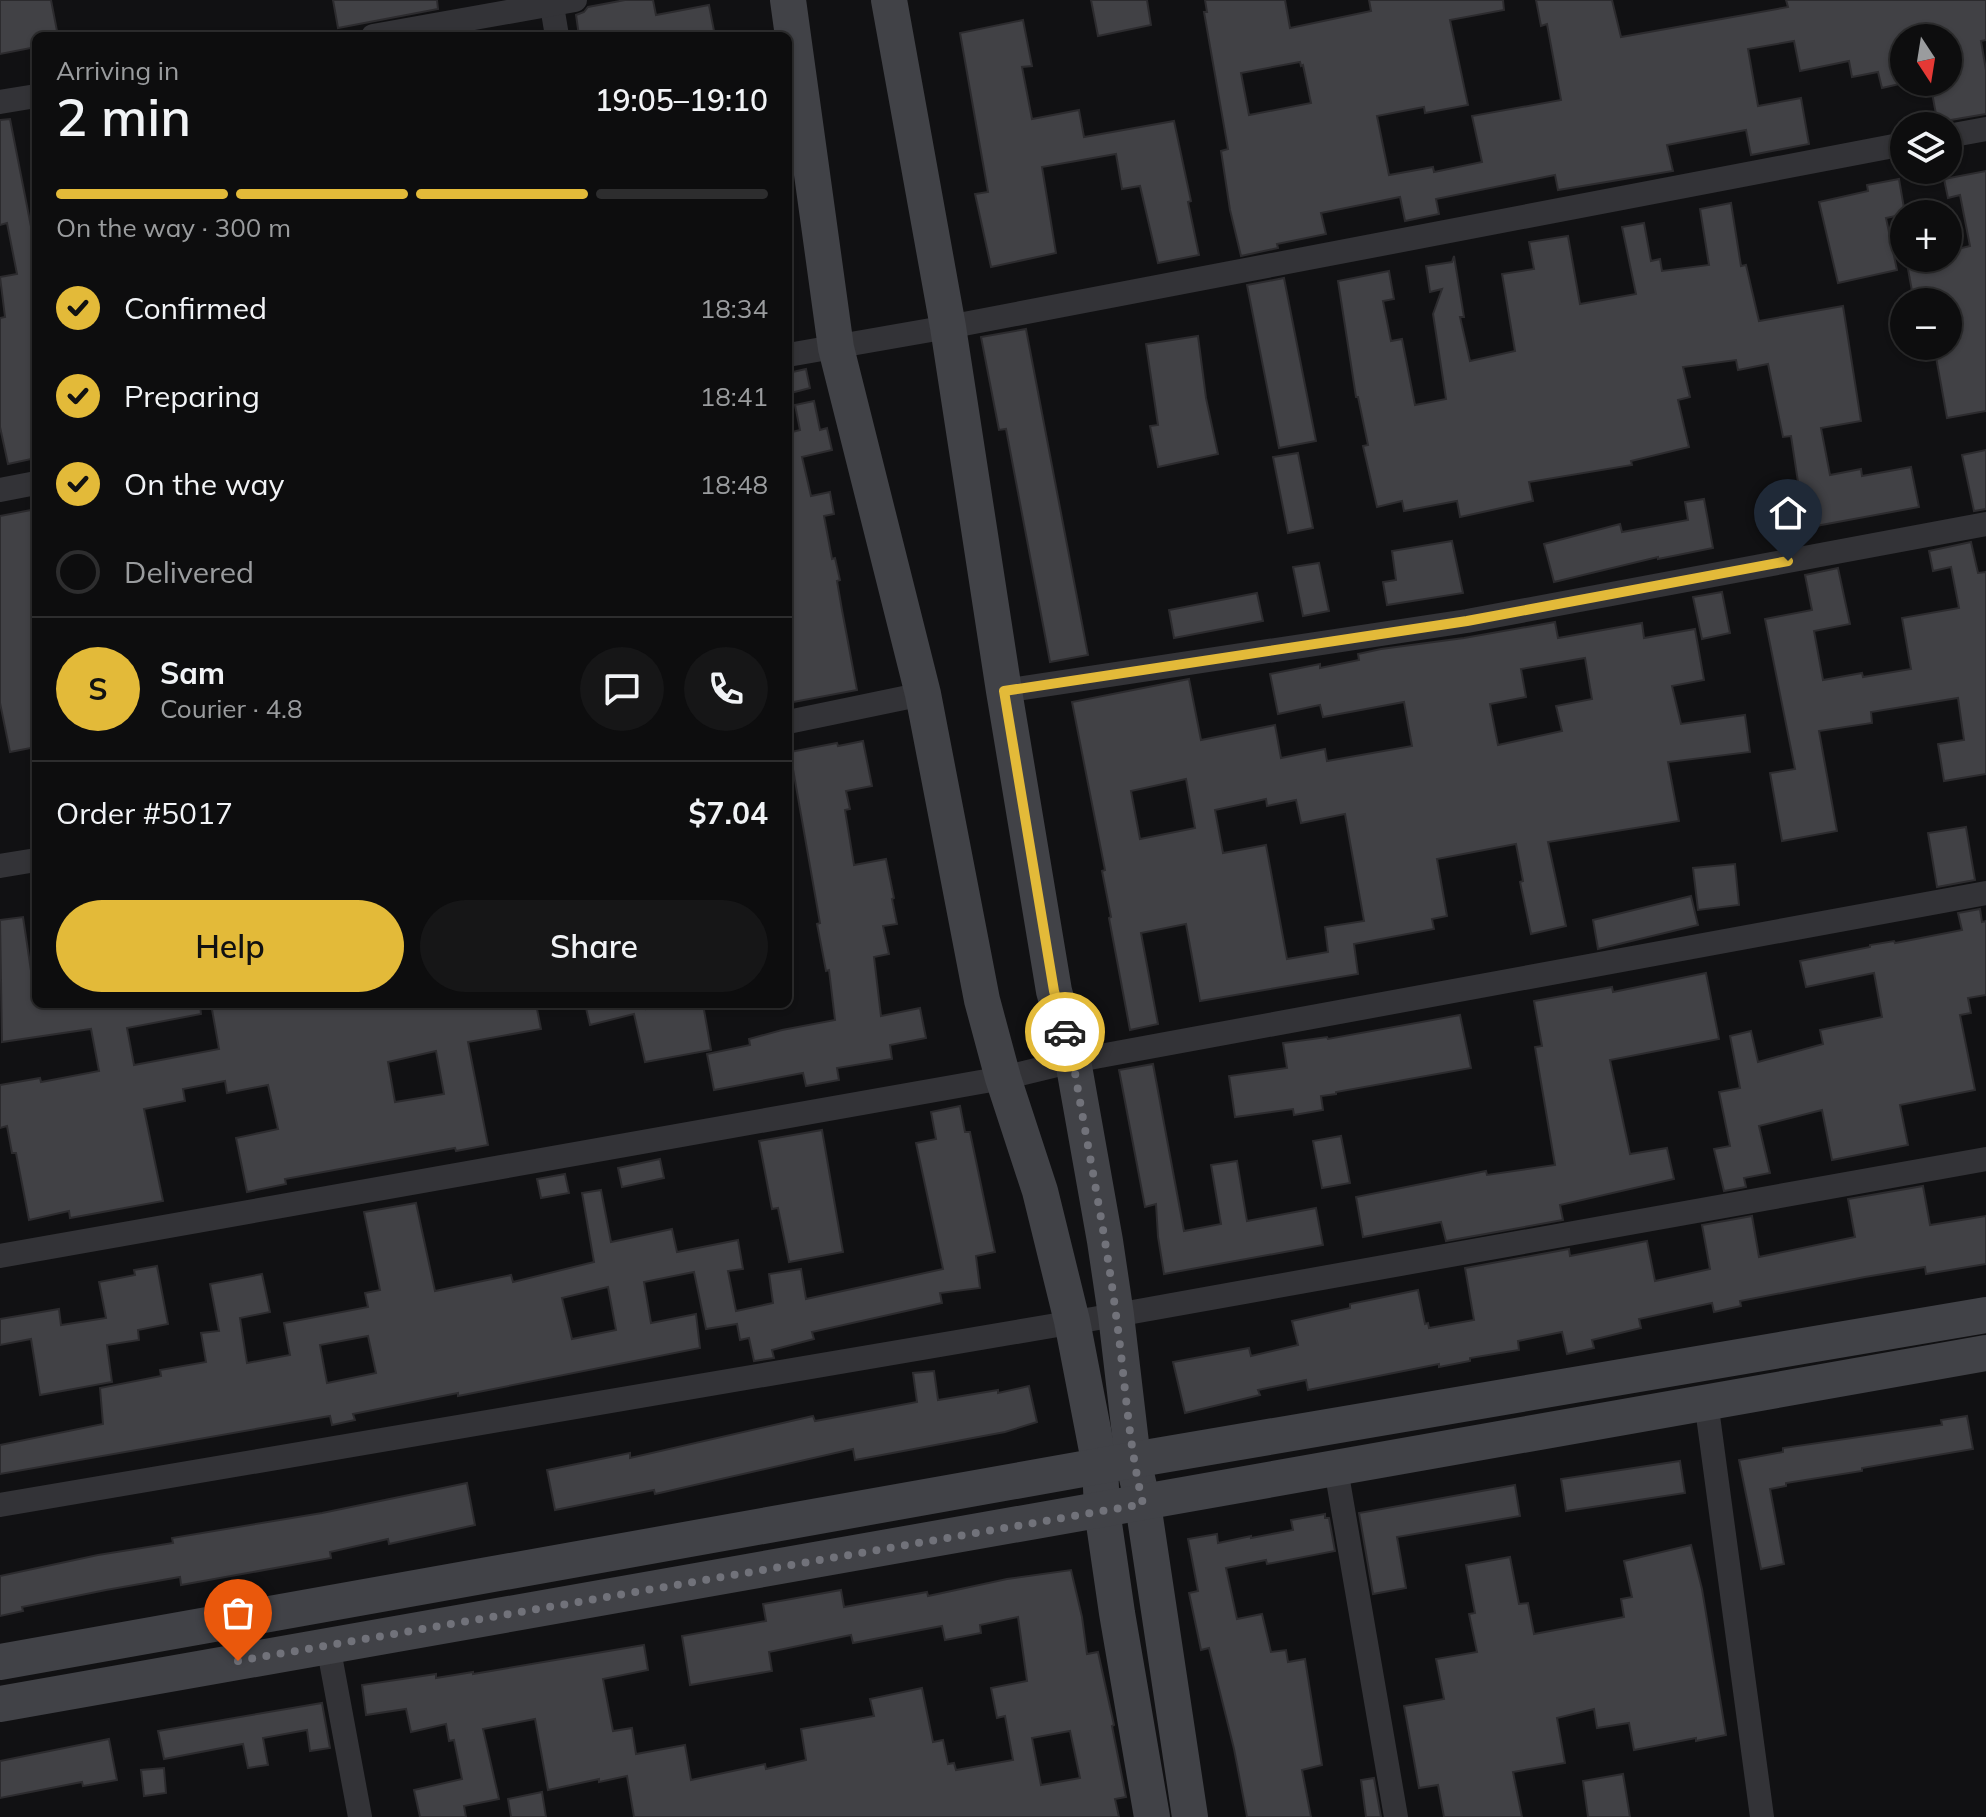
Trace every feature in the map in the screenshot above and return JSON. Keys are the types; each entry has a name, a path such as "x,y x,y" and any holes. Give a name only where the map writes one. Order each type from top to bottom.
{"street":[{"path":"788,0 836,348 923,694 982,1000 1003,1078 1040,1191 1072,1321 1116,1463 1143,1504 1190,1817"},
{"path":"889,0 948,327 1054,991 1073,1061 1116,1315 1116,1463 1102,1510 1152,1817"},
{"path":"394,32 559,1 557,32"},
{"path":"0,102 32,97"},
{"path":"1962,133 1986,129"},
{"path":"792,354 1890,147"},
{"path":"0,490 32,484"},
{"path":"1004,691 1467,621 1986,524"},
{"path":"792,721 923,694"},
{"path":"0,866 32,861"},
{"path":"0,1256 1003,1078 1073,1061 1986,893"},
{"path":"0,1505 1116,1315 1986,1159"},
{"path":"0,1662 1116,1463 1986,1315"},
{"path":"0,1704 1986,1353"},
{"path":"1706,1401 1762,1817"},
{"path":"1336,1469 1396,1817"},
{"path":"328,1645 360,1817"}],"building":[{"path":"0,0 51,0 57,32 32,32 32,48 0,54"},
{"path":"333,0 437,0 438,9 338,28"},
{"path":"625,0 653,0 656,15 709,5 714,32 578,32 576,15 588,7"},
{"path":"1091,0 1147,0 1151,25 1098,36"},
{"path":"1205,0 1285,0 1290,28 1371,11 1369,0 1503,0 1504,10 1450,20 1468,105 1425,113 1424,107 1377,116 1389,175 1433,167 1434,172 1482,162 1472,116 1561,100 1547,24 1541,26 1536,0 1612,0 1621,37 1788,7 1786,0 1986,0 1986,40 1981,41 1986,70 1986,114 1962,118 1962,112 1936,112 1933,96 1962,96 1962,24 1890,24 1890,86 1882,88 1878,72 1852,77 1849,61 1800,71 1794,41 1748,49 1758,106 1801,98 1809,144 1751,155 1746,130 1667,145 1673,171 1558,190 1555,175 1436,199 1439,214 1405,221 1400,197 1321,213 1326,234 1277,244 1278,248 1241,256 1221,151 1228,149 1204,12 1207,12","holes":["1300,62 1311,103 1249,115 1241,73"]},
{"path":"1023,20 1032,66 1022,67 1032,119 1079,110 1084,137 1174,121 1199,255 1158,263 1140,186 1122,189 1116,154 1042,167 1056,253 991,267 975,194 988,192 960,33"},
{"path":"10,119 32,232 32,459 8,464 0,427 0,318 5,317 0,277 17,274 7,223 0,225 0,120"},
{"path":"1986,171 1986,411 1947,418 1937,360 1962,360 1962,288 1911,288 1909,272 1962,272 1962,248 1970,246 1962,200 1960,195 1948,198 1945,184 1962,184 1962,176"},
{"path":"1890,181 1890,184 1900,184 1903,200 1890,200 1890,217 1886,218 1890,237 1890,272 1838,283 1819,202 1868,191 1867,185"},
{"path":"1731,203 1741,266 1746,265 1759,321 1843,306 1861,421 1821,428 1830,475 1861,469 1862,476 1911,467 1919,507 1805,528 1791,436 1783,437 1768,364 1738,370 1736,360 1683,367 1690,397 1678,400 1689,447 1631,461 1632,465 1529,482 1533,501 1460,517 1457,501 1404,511 1402,501 1377,507 1363,446 1368,445 1356,397 1338,281 1389,271 1394,299 1383,301 1391,341 1402,339 1415,405 1446,399 1433,314 1442,289 1430,292 1426,266 1452,262 1454,256 1464,317 1460,317 1470,361 1515,351 1502,274 1534,269 1529,242 1568,236 1580,304 1636,294 1622,227 1644,223 1651,261 1660,259 1662,271 1709,265 1700,209"},
{"path":"1284,278 1316,441 1279,448 1247,285"},
{"path":"1026,329 1088,655 1050,662 1006,429 999,430 981,337"},
{"path":"1198,336 1206,398 1218,454 1158,467 1150,426 1158,425 1146,344"},
{"path":"806,369 810,388 792,393 792,372"},
{"path":"814,401 820,430 827,428 832,450 802,457 811,496 830,492 834,514 824,516 832,559 835,558 840,580 837,581 857,690 792,702 792,432 800,430 795,405"},
{"path":"1986,450 1986,509 1974,511 1962,455"},
{"path":"1298,453 1313,528 1288,533 1273,457"},
{"path":"1704,499 1713,548 1658,557 1554,582 1544,544 1620,524 1622,532 1688,520 1685,502"},
{"path":"32,510 32,748 10,752 0,703 0,516"},
{"path":"1452,541 1463,593 1387,605 1383,582 1396,580 1392,551"},
{"path":"1971,542 1978,573 1986,572 1986,774 1944,781 1938,744 1964,740 1958,698 1871,712 1872,723 1819,731 1837,831 1782,841 1770,773 1795,769 1765,619 1812,610 1805,575 1838,568 1850,624 1814,631 1823,680 1911,669 1902,618 1959,608 1951,567 1933,571 1929,551"},
{"path":"1319,563 1329,611 1303,616 1293,567"},
{"path":"1722,592 1730,633 1702,639 1693,597"},
{"path":"1257,593 1263,621 1174,638 1169,610"},
{"path":"1555,622 1558,638 1642,623 1644,638 1695,629 1704,680 1672,686 1681,724 1745,715 1750,752 1668,762 1679,821 1548,842 1566,926 1531,934 1516,844 1437,859 1447,916 1432,919 1434,929 1354,944 1358,974 1200,1001 1186,924 1141,933 1158,1024 1130,1030 1109,918 1102,871 1105,870 1072,702 1189,679 1201,740 1275,725 1281,758 1325,749 1327,761 1412,746 1404,702 1323,717 1320,705 1278,714 1270,674 1359,660 1358,654 1381,649","holes":["1585,658 1592,699 1556,706 1562,731 1498,745 1490,704 1526,697 1521,669","1186,779 1195,828 1140,839 1131,791","1266,799 1267,806 1296,800 1301,823 1345,814 1364,921 1325,927 1328,952 1287,959 1266,845 1223,853 1215,810"]},
{"path":"863,741 872,786 846,791 850,809 845,810 854,865 886,859 894,898 897,924 883,926 889,954 874,957 881,1016 920,1008 926,1038 890,1045 892,1059 837,1068 839,1080 806,1086 803,1073 714,1090 707,1054 750,1045 749,1039 782,1030 835,1020 829,970 826,971 817,924 820,923 792,752 837,743 838,746"},
{"path":"1966,827 1975,880 1937,887 1928,833"},
{"path":"1735,864 1739,905 1698,910 1693,868"},
{"path":"1691,896 1698,925 1598,949 1593,920"},
{"path":"1980,909 1982,922 1986,921 1986,995 1968,998 1971,1013 1960,1015 1975,1090 1900,1105 1908,1145 1832,1160 1822,1110 1759,1126 1770,1173 1744,1178 1746,1187 1724,1191 1714,1149 1730,1146 1719,1092 1740,1088 1730,1036 1751,1031 1758,1062 1823,1044 1820,1030 1882,1017 1874,973 1806,987 1800,961 1870,945 1962,930 1958,913"},
{"path":"23,917 32,977 32,1008 200,1008 201,1014 127,1028 134,1065 219,1049 212,1008 537,1008 541,1029 468,1042 488,1145 456,1151 455,1148 285,1179 286,1184 247,1192 236,1138 278,1129 268,1085 227,1093 225,1081 183,1089 185,1101 144,1109 163,1201 70,1218 69,1211 29,1220 16,1153 12,1153 7,1126 0,1128 0,1085 40,1078 41,1082 99,1071 91,1029 2,1042 0,920","holes":["436,1051 444,1094 395,1102 388,1062"]},
{"path":"1706,973 1719,1039 1610,1060 1630,1154 1667,1148 1674,1179 1560,1205 1563,1220 1446,1241 1441,1222 1363,1237 1356,1197 1486,1171 1487,1175 1555,1165 1535,1047 1542,1046 1534,1001 1612,987 1613,992"},
{"path":"586,1008 704,1008 711,1050 645,1062 634,1014 590,1025"},
{"path":"1460,1015 1471,1068 1321,1096 1323,1110 1294,1115 1293,1109 1235,1117 1229,1076 1287,1068 1283,1043 1328,1039"},
{"path":"1153,1064 1184,1231 1221,1224 1211,1165 1237,1161 1247,1221 1316,1208 1323,1245 1164,1274 1156,1204 1145,1207 1119,1070"},
{"path":"960,1106 965,1132 970,1132 995,1252 976,1256 980,1288 940,1293 942,1303 812,1332 814,1339 772,1350 774,1358 754,1361 749,1338 740,1340 737,1324 706,1329 694,1272 644,1282 651,1323 696,1314 700,1348 353,1414 355,1420 332,1425 330,1416 0,1474 0,1445 103,1424 100,1388 161,1376 160,1370 206,1362 201,1333 219,1331 210,1284 262,1274 270,1312 240,1318 247,1363 290,1355 284,1323 368,1307 365,1293 380,1290 364,1212 416,1203 435,1291 511,1275 513,1282 594,1262 582,1193 601,1190 611,1242 672,1229 677,1252 738,1240 743,1269 728,1271 736,1311 773,1303 769,1274 801,1269 806,1299 943,1269 916,1143 936,1139 931,1112","holes":["608,1287 616,1330 572,1339 562,1298","368,1336 376,1373 327,1383 320,1345"]},
{"path":"822,1130 843,1252 789,1262 778,1208 772,1209 759,1141"},
{"path":"1341,1136 1350,1183 1322,1188 1313,1141"},
{"path":"660,1159 664,1178 622,1187 618,1168"},
{"path":"565,1174 569,1193 541,1198 537,1179"},
{"path":"1923,1186 1930,1225 1986,1216 1986,1264 1926,1274 1925,1267 1865,1277 1740,1301 1741,1306 1714,1312 1712,1303 1639,1319 1641,1328 1592,1340 1594,1348 1567,1354 1562,1332 1518,1341 1519,1350 1470,1358 1470,1361 1439,1367 1439,1364 1308,1390 1306,1380 1258,1390 1260,1395 1185,1413 1173,1362 1249,1348 1251,1356 1298,1345 1292,1321 1350,1308 1350,1304 1418,1290 1425,1324 1428,1323 1429,1328 1474,1320 1465,1268 1569,1249 1570,1256 1647,1241 1655,1281 1710,1269 1702,1225 1752,1216 1759,1257 1855,1237 1848,1199"},
{"path":"157,1266 168,1324 138,1330 139,1340 107,1345 112,1382 40,1395 31,1339 0,1345 0,1319 59,1309 61,1325 106,1318 99,1282 135,1275 134,1270"},
{"path":"934,1371 938,1400 1029,1386 1037,1422 1005,1432 855,1460 853,1449 655,1494 654,1490 555,1510 547,1470 630,1453 630,1458 813,1416 815,1421 917,1402 913,1373"},
{"path":"1967,1416 1973,1449 1862,1468 1862,1471 1786,1483 1786,1486 1770,1489 1784,1564 1761,1569 1739,1460 1783,1452 1783,1448 1942,1425 1941,1420"},
{"path":"1680,1461 1685,1493 1566,1511 1561,1479"},
{"path":"467,1483 475,1525 389,1544 388,1539 330,1552 331,1558 181,1585 180,1577 106,1590 22,1607 23,1611 0,1616 0,1576 173,1543 172,1538 322,1513"},
{"path":"1515,1485 1520,1516 1397,1537 1406,1588 1373,1594 1359,1513"},
{"path":"1325,1514 1325,1518 1329,1518 1335,1551 1226,1568 1237,1619 1262,1614 1271,1652 1286,1650 1288,1662 1305,1659 1322,1765 1302,1770 1311,1817 1247,1817 1209,1648 1201,1650 1189,1593 1198,1591 1188,1539 1217,1534 1218,1543 1251,1538 1293,1530 1291,1520"},
{"path":"1691,1545 1702,1589 1726,1735 1634,1750 1629,1723 1597,1728 1594,1709 1557,1718 1565,1763 1513,1772 1522,1817 1444,1817 1438,1785 1419,1788 1404,1706 1444,1699 1436,1659 1477,1652 1469,1614 1475,1613 1466,1565 1510,1557 1519,1604 1528,1603 1534,1634 1624,1617 1621,1599 1632,1597 1624,1561"},
{"path":"1071,1570 1087,1654 1098,1652 1114,1725 1126,1797 1115,1799 1119,1817 634,1817 627,1776 548,1790 535,1719 483,1729 499,1799 464,1806 466,1817 420,1817 414,1790 462,1779 454,1740 449,1741 446,1724 411,1732 406,1709 366,1715 362,1685 436,1674 436,1678 473,1674 644,1645 648,1670 603,1679 613,1731 632,1728 636,1754 685,1745 691,1780 765,1764 766,1769 806,1760 801,1729 874,1716 870,1699 922,1688 933,1742 943,1740 948,1764 954,1763 956,1770 1013,1760 1005,1716 997,1718 991,1688 1027,1681 1018,1617 980,1625 981,1633 945,1640 942,1626 853,1643 851,1635 769,1652 772,1671 690,1685 682,1636 766,1621 763,1604 841,1590 844,1607 927,1592 928,1596 1007,1579","holes":["1070,1731 1080,1778 1041,1785 1032,1738"]},
{"path":"322,1703 330,1748 310,1751 307,1730 263,1738 268,1765 248,1768 243,1744 164,1759 158,1731"},
{"path":"109,1739 117,1780 83,1786 82,1782 0,1798 0,1761"},
{"path":"164,1768 166,1793 144,1796 141,1770"},
{"path":"1623,1774 1630,1817 1588,1817 1583,1781"},
{"path":"1374,1778 1381,1817 1366,1817 1361,1780"},
{"path":"542,1792 546,1817 511,1817 508,1799"}],"way so far":[{"path":"238,1661 1143,1504 1133,1460 1105,1241 1073,1061 1065,1032"}],"route":[{"path":"1065,1032 1054,991 1004,691 1467,621 1788,561"}]}
